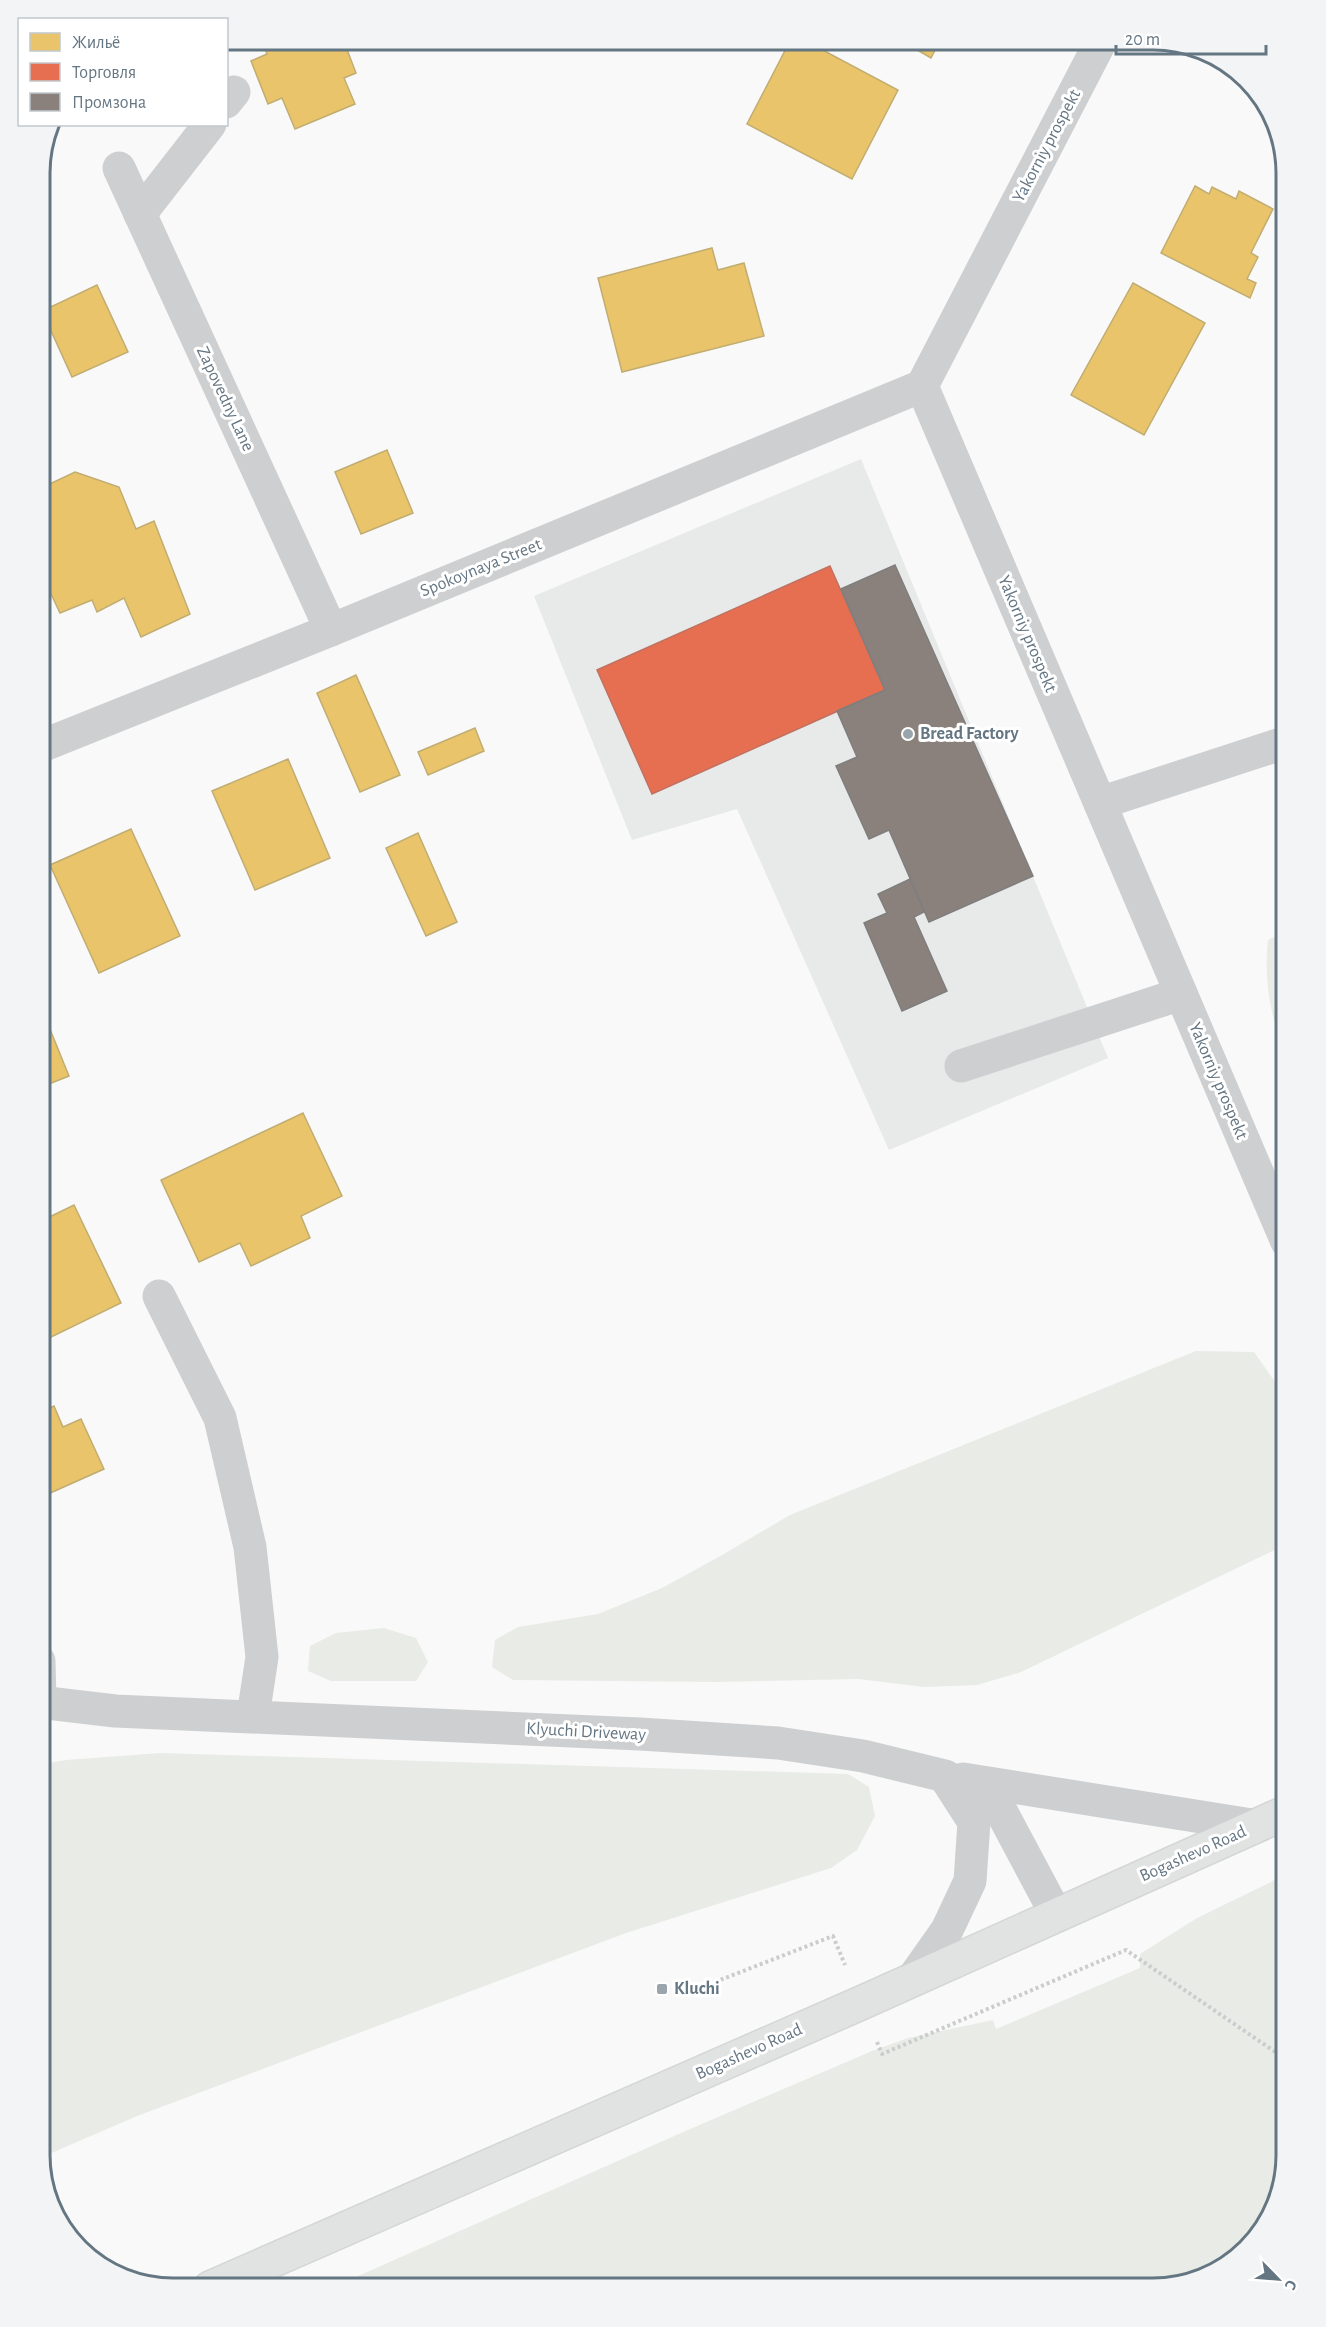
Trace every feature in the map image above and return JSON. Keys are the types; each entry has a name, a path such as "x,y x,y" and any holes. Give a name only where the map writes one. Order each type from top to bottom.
{"main road":[{"name":"Bogashevo Road","path":"235,2277 1057,1916 1276,1817"}],"street":[{"name":"Yakorniy prospekt","path":"1096,50 922,386 1276,1216"},
{"path":"140,214 208,126"},
{"name":"Zapovedny Lane","path":"119,168 331,630"},
{"name":"Spokoynaya Street","path":"50,743 331,630 922,386"},
{"path":"1100,803 1276,746"},
{"path":"961,1066 1181,994"},
{"path":"159,1296 220,1418 250,1547 262,1657 253,1716"},
{"name":"Klyuchi Driveway","path":"50,1703 115,1711 640,1734 778,1743 863,1756 945,1776 1000,1809 1057,1916"},
{"path":"945,1776 1258,1826"},
{"path":"911,1980 947,1930 970,1881 974,1822 945,1776"}],"path":[{"path":"716,1982 833,1936 846,1968"},
{"path":"875,2038 882,2054 1126,1950 1276,2052"}],"shaded area":[{"path":"861,459 1108,1058 889,1150 737,809 632,840 534,596"},
{"path":"1276,936 1276,1026 1269,997 1268,940"},
{"path":"1196,1351 1254,1352 1276,1383 1276,1549 1021,1672 977,1685 924,1687 858,1679 715,1682 513,1680 492,1667 495,1640 518,1627 598,1614 662,1588 790,1515"},
{"path":"384,1628 416,1638 428,1662 416,1681 331,1681 308,1671 310,1646 336,1633"},
{"path":"161,1753 848,1774 869,1787 875,1816 857,1850 831,1868 626,1933 137,2116 50,2154 50,1763"},
{"path":"1276,1878 1275,2171 1267,2202 1251,2229 1241,2242 1208,2265 1178,2275 1154,2278 355,2277 872,2051 908,2038 993,2020 996,2029 1140,1968 1140,1954 1197,1918"}],"building: Жильё":[{"path":"265,50 347,50 356,73 344,78 355,104 295,129 282,98 268,104 251,61 267,54"},
{"path":"785,50 823,50 898,90 852,179 747,124"},
{"path":"917,50 935,50 931,58"},
{"path":"1195,186 1209,194 1212,187 1236,199 1239,191 1273,209 1251,253 1258,257 1247,279 1256,283 1250,298 1161,253"},
{"path":"712,248 718,270 744,263 764,336 622,372 598,278"},
{"path":"1133,283 1205,323 1144,435 1071,395"},
{"path":"97,285 128,352 72,377 50,329 50,307"},
{"path":"387,450 413,513 361,534 335,472"},
{"path":"75,472 119,487 136,529 154,521 190,614 141,637 124,598 97,612 92,600 60,613 50,592 50,484"},
{"path":"356,675 400,775 360,792 317,693"},
{"path":"475,728 484,751 428,775 418,752"},
{"path":"288,759 330,858 255,890 212,791"},
{"path":"131,829 180,936 99,973 50,865"},
{"path":"418,833 457,922 426,936 386,848"},
{"path":"50,1029 69,1076 50,1084"},
{"path":"303,1113 342,1196 301,1216 310,1238 251,1266 240,1243 199,1262 161,1180"},
{"path":"74,1205 121,1303 50,1338 50,1217"},
{"path":"54,1406 63,1427 81,1419 104,1469 50,1493 50,1408"}],"building: Торговля":[{"path":"830,566 885,690 652,794 597,670"}],"building: Промзона":[{"name":"Bread Factory","path":"895,565 1033,876 929,922 889,830 869,839 836,766 857,757 837,711 885,690 841,589"},
{"path":"910,879 924,912 914,917 947,991 902,1011 864,923 887,913 878,894"}],"place":[{"name":"Bread Factory","path":"908,734"},
{"name":"Kluchi","path":"662,1989"}]}
